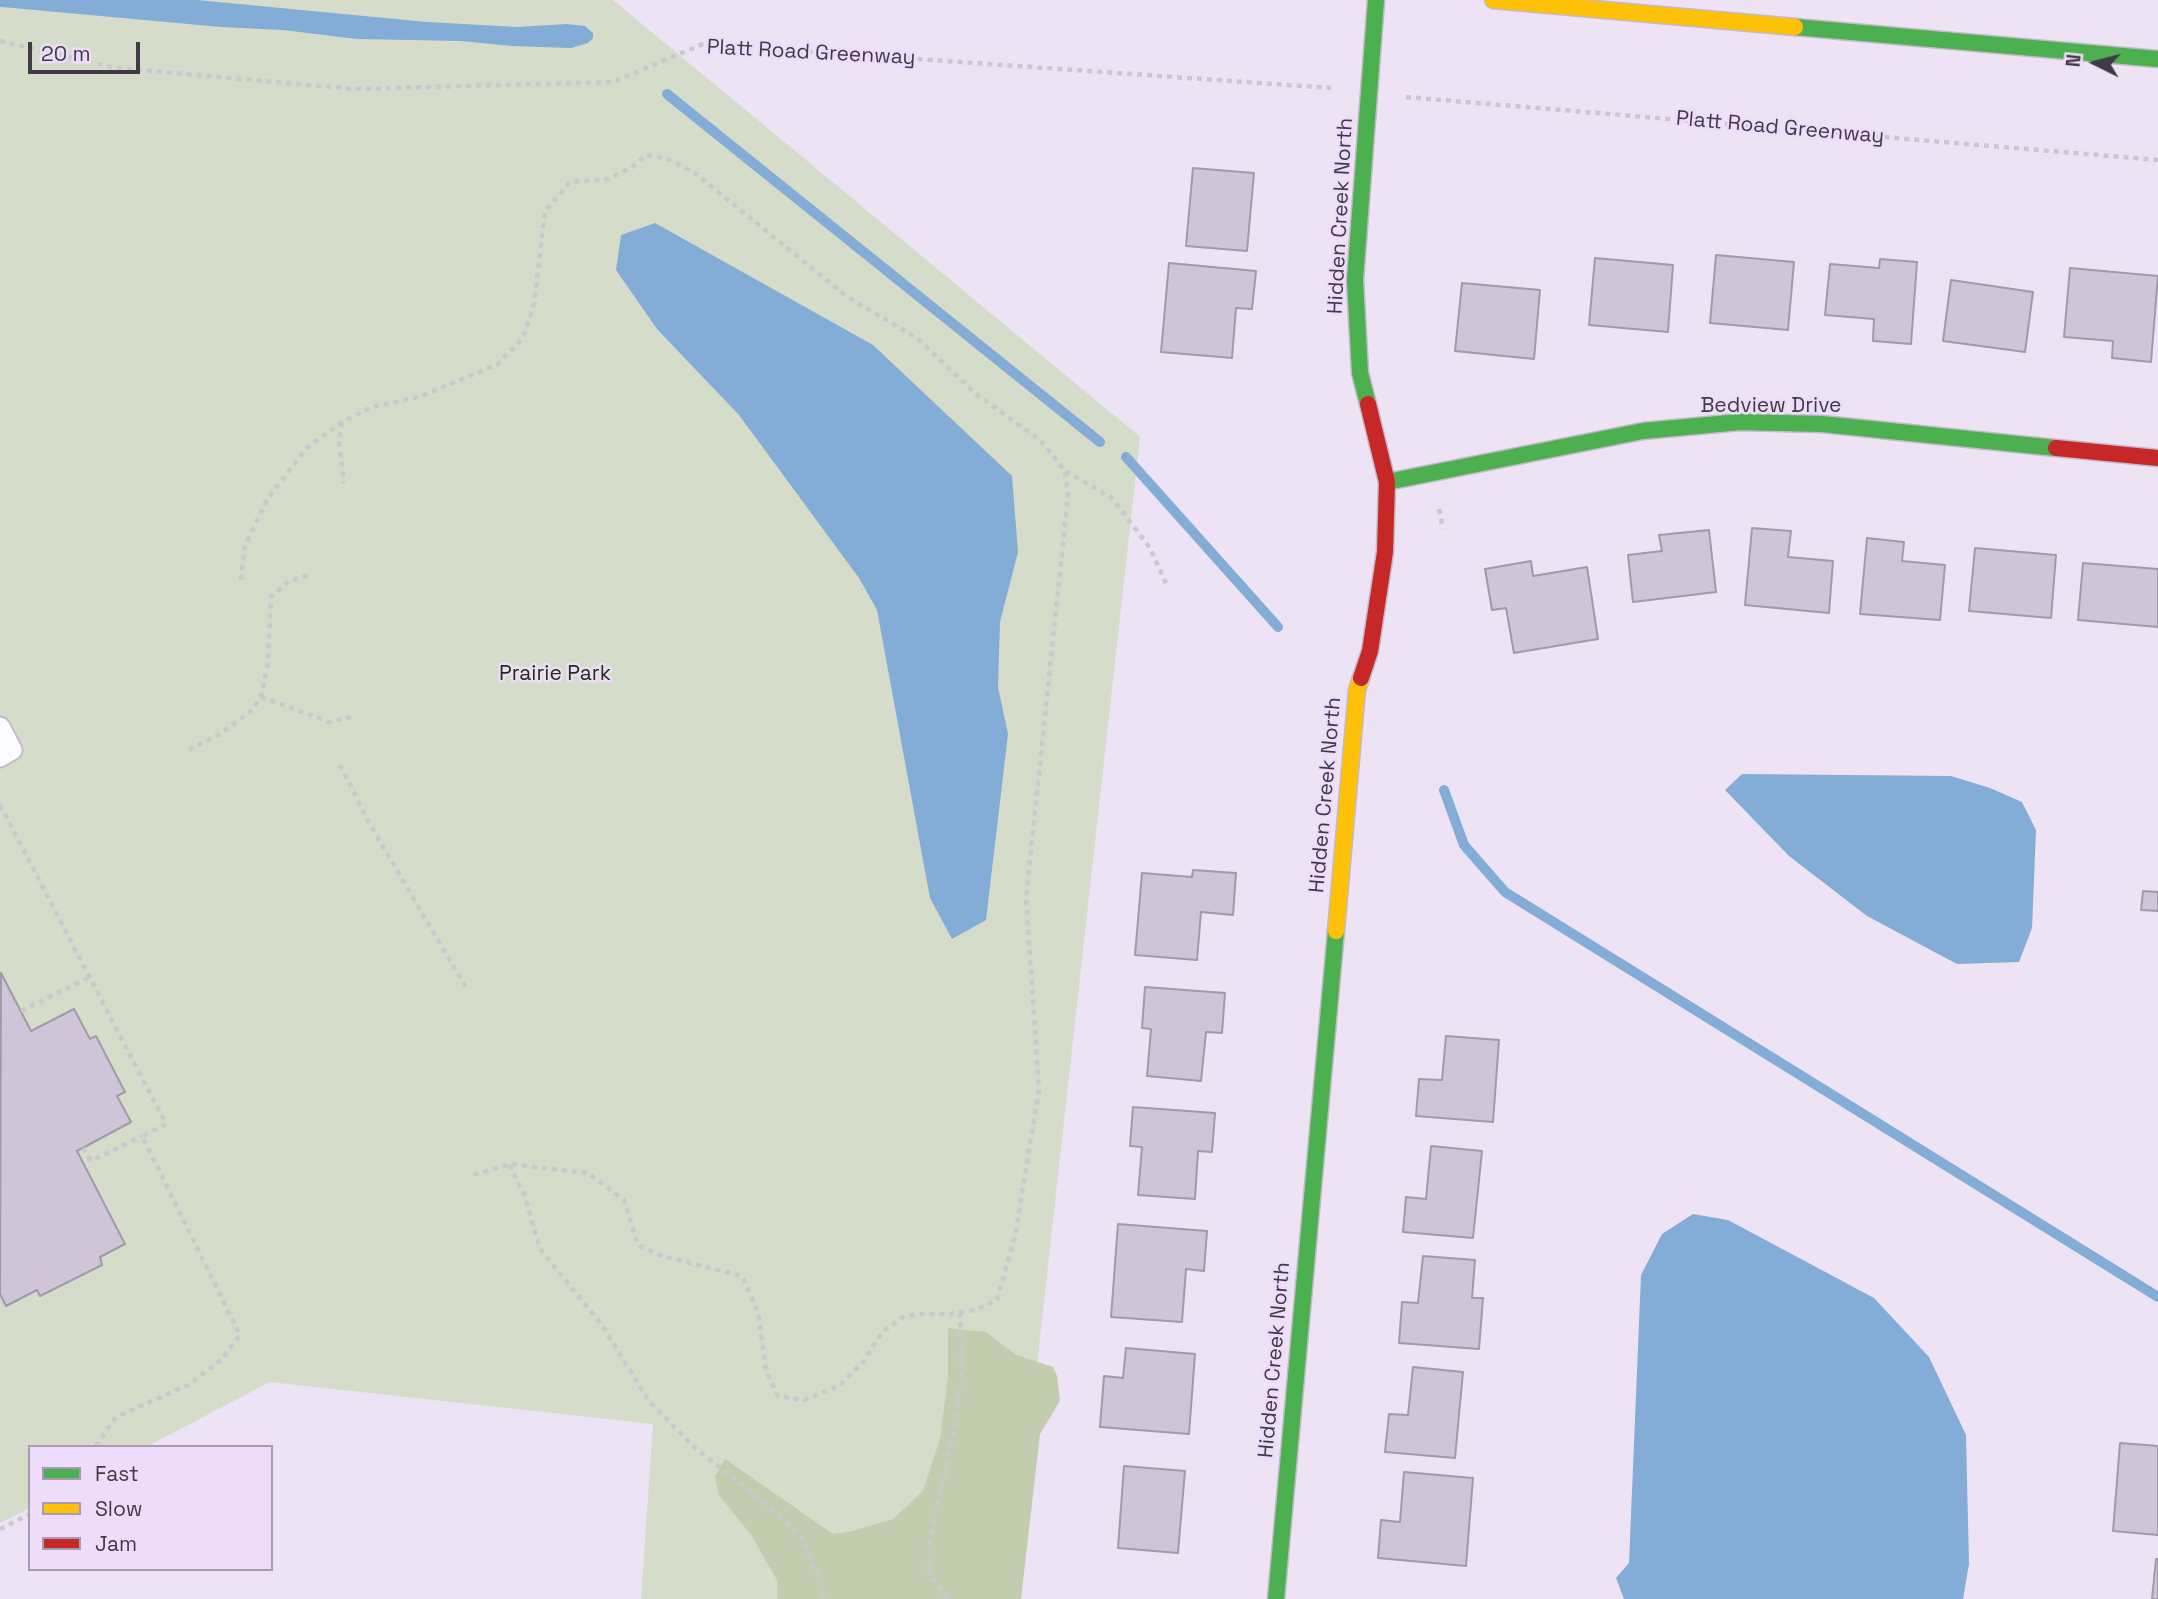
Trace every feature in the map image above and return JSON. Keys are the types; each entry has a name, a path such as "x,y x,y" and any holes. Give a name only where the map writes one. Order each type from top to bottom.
{"street":[{"name":"Hidden Creek North","path":"1276,1599 1357,690 1370,651 1385,552 1387,482 1360,373 1355,280 1376,0"},
{"path":"1493,0 2158,59"},
{"name":"Bedview Drive","path":"1387,482 1643,431 1740,422 1822,424 2158,457"}],"lane":[{"path":"0,727 12,750 0,757"}],"path":[{"name":"Platt Road Greenway","path":"0,41 116,68 355,89 613,82 703,44 1339,89"},
{"name":"Platt Road Greenway","path":"1402,96 2158,160"},
{"path":"241,580 244,545 268,498 307,448 342,422 372,407 419,397 498,364 523,338 534,304 545,211 570,182 608,179 632,167 647,155 668,159 695,173 846,296 916,338 976,394 1041,440 1065,471 1112,498 1150,548 1168,588"},
{"path":"342,422 339,442 344,483"},
{"path":"473,1175 509,1164 588,1173 624,1200 638,1245 662,1256 742,1276 758,1312 765,1370 778,1396 804,1400 839,1386 864,1362 882,1332 903,1317 975,1310 997,1300 1015,1236 1039,1089 1026,899 1068,495 1065,471"},
{"path":"1439,508 1443,529"},
{"path":"189,750 220,734 250,712 261,697 268,663 271,597 289,581 309,576"},
{"path":"261,697 329,722 352,718"},
{"path":"341,765 368,821 468,991"},
{"path":"0,804 166,1124 91,1161 83,1148"},
{"path":"21,1012 90,977"},
{"path":"96,1445 116,1416 188,1385 222,1359 240,1335 142,1136"},
{"path":"509,1164 524,1194 540,1249 602,1325 649,1401 695,1448 801,1536 825,1599"},
{"path":"946,1599 928,1570 930,1537 957,1417 961,1372 960,1312"},
{"path":"0,1529 28,1515"}],"green space":[{"name":"Prairie Park","path":"0,0 613,0 1140,437 1011,1599 641,1599 653,1424 270,1382 150,1445 28,1445 28,1509 0,1523"},
{"path":"948,1328 986,1332 1016,1355 1053,1367 1057,1376 1060,1401 1040,1434 1021,1599 777,1599 777,1580 752,1536 719,1495 715,1477 725,1459 833,1534 893,1519 923,1491 940,1439 948,1377"}],"water":[{"path":"0,0 197,0 427,22 517,27 567,24 585,26 593,33 593,38 588,43 571,48 461,41 357,39 283,30 0,7"},
{"path":"655,223 873,345 1012,476 1018,552 1000,622 998,687 1008,734 986,920 952,939 930,898 877,610 859,578 739,415 657,329 616,270 621,235"},
{"path":"1742,774 1951,776 1990,788 2022,802 2036,830 2032,928 2019,962 1957,964 1867,916 1789,856 1725,790"},
{"path":"1693,1214 1728,1220 1874,1298 1929,1357 1966,1435 1969,1564 1963,1599 1624,1599 1616,1578 1629,1563 1641,1275 1662,1234"}],"building":[{"path":"1193,168 1254,173 1247,251 1186,246"},
{"path":"1716,255 1794,262 1788,330 1710,323"},
{"path":"1595,258 1673,265 1668,332 1589,325"},
{"path":"1880,259 1917,262 1911,344 1873,341 1874,319 1825,315 1830,264 1879,268"},
{"path":"1169,263 1256,271 1252,309 1236,308 1232,358 1161,352"},
{"path":"2070,268 2158,276 2151,362 2112,358 2113,341 2064,337"},
{"path":"1951,280 2033,292 2025,352 1943,341"},
{"path":"1462,283 1540,290 1534,359 1455,351"},
{"path":"1752,528 1791,531 1788,557 1833,561 1829,613 1745,605"},
{"path":"1709,530 1716,592 1633,602 1628,555 1662,551 1659,535"},
{"path":"1867,538 1904,542 1902,561 1945,565 1940,620 1860,614"},
{"path":"1975,548 2056,555 2051,618 1969,611"},
{"path":"1531,561 1533,576 1587,567 1598,639 1514,653 1506,608 1492,610 1485,569"},
{"path":"2083,563 2158,569 2158,627 2078,620"},
{"path":"1193,870 1236,873 1233,915 1201,912 1197,960 1135,955 1142,873 1192,877"},
{"path":"2143,891 2158,892 2158,911 2141,910"},
{"path":"1,973 31,1031 74,1009 90,1039 96,1036 125,1092 117,1096 131,1122 77,1151 125,1244 100,1257 102,1265 40,1296 37,1290 6,1306 0,1294"},
{"path":"1145,987 1225,993 1222,1033 1206,1032 1201,1081 1147,1076 1151,1029 1142,1028"},
{"path":"1446,1036 1499,1040 1493,1122 1416,1116 1419,1079 1442,1080"},
{"path":"1133,1107 1215,1113 1212,1152 1198,1151 1195,1199 1138,1195 1142,1147 1130,1146"},
{"path":"1431,1146 1482,1151 1473,1238 1403,1232 1406,1197 1426,1199"},
{"path":"1118,1224 1207,1231 1204,1271 1186,1269 1182,1322 1111,1317"},
{"path":"1423,1256 1475,1260 1472,1298 1483,1298 1479,1349 1399,1343 1402,1302 1418,1303"},
{"path":"1126,1348 1195,1354 1189,1434 1100,1427 1104,1376 1123,1378"},
{"path":"1413,1367 1463,1372 1455,1458 1385,1452 1389,1414 1408,1415"},
{"path":"2120,1443 2158,1446 2158,1535 2113,1531"},
{"path":"1124,1466 1185,1471 1178,1553 1118,1548"},
{"path":"1404,1472 1473,1478 1466,1566 1378,1558 1381,1520 1400,1522"},
{"path":"2156,1559 2158,1599 2152,1599"}],"waterway":[{"path":"667,94 1100,442"},
{"path":"1126,457 1278,627"},
{"path":"1444,790 1464,845 1505,892 2158,1297"}],"traffic: fast":[{"path":"1368,404 1360,373 1355,280 1376,0"},
{"path":"1795,27 2158,59"},
{"path":"1387,482 1643,431 1740,422 1822,424 2056,448"},
{"path":"1276,1599 1336,931"}],"traffic: slow":[{"path":"1493,0 1795,27"},
{"path":"1336,931 1357,690 1361,678"}],"traffic: jam":[{"path":"1361,678 1370,651 1385,552 1387,482 1368,404"},
{"path":"2056,448 2158,458"}]}
